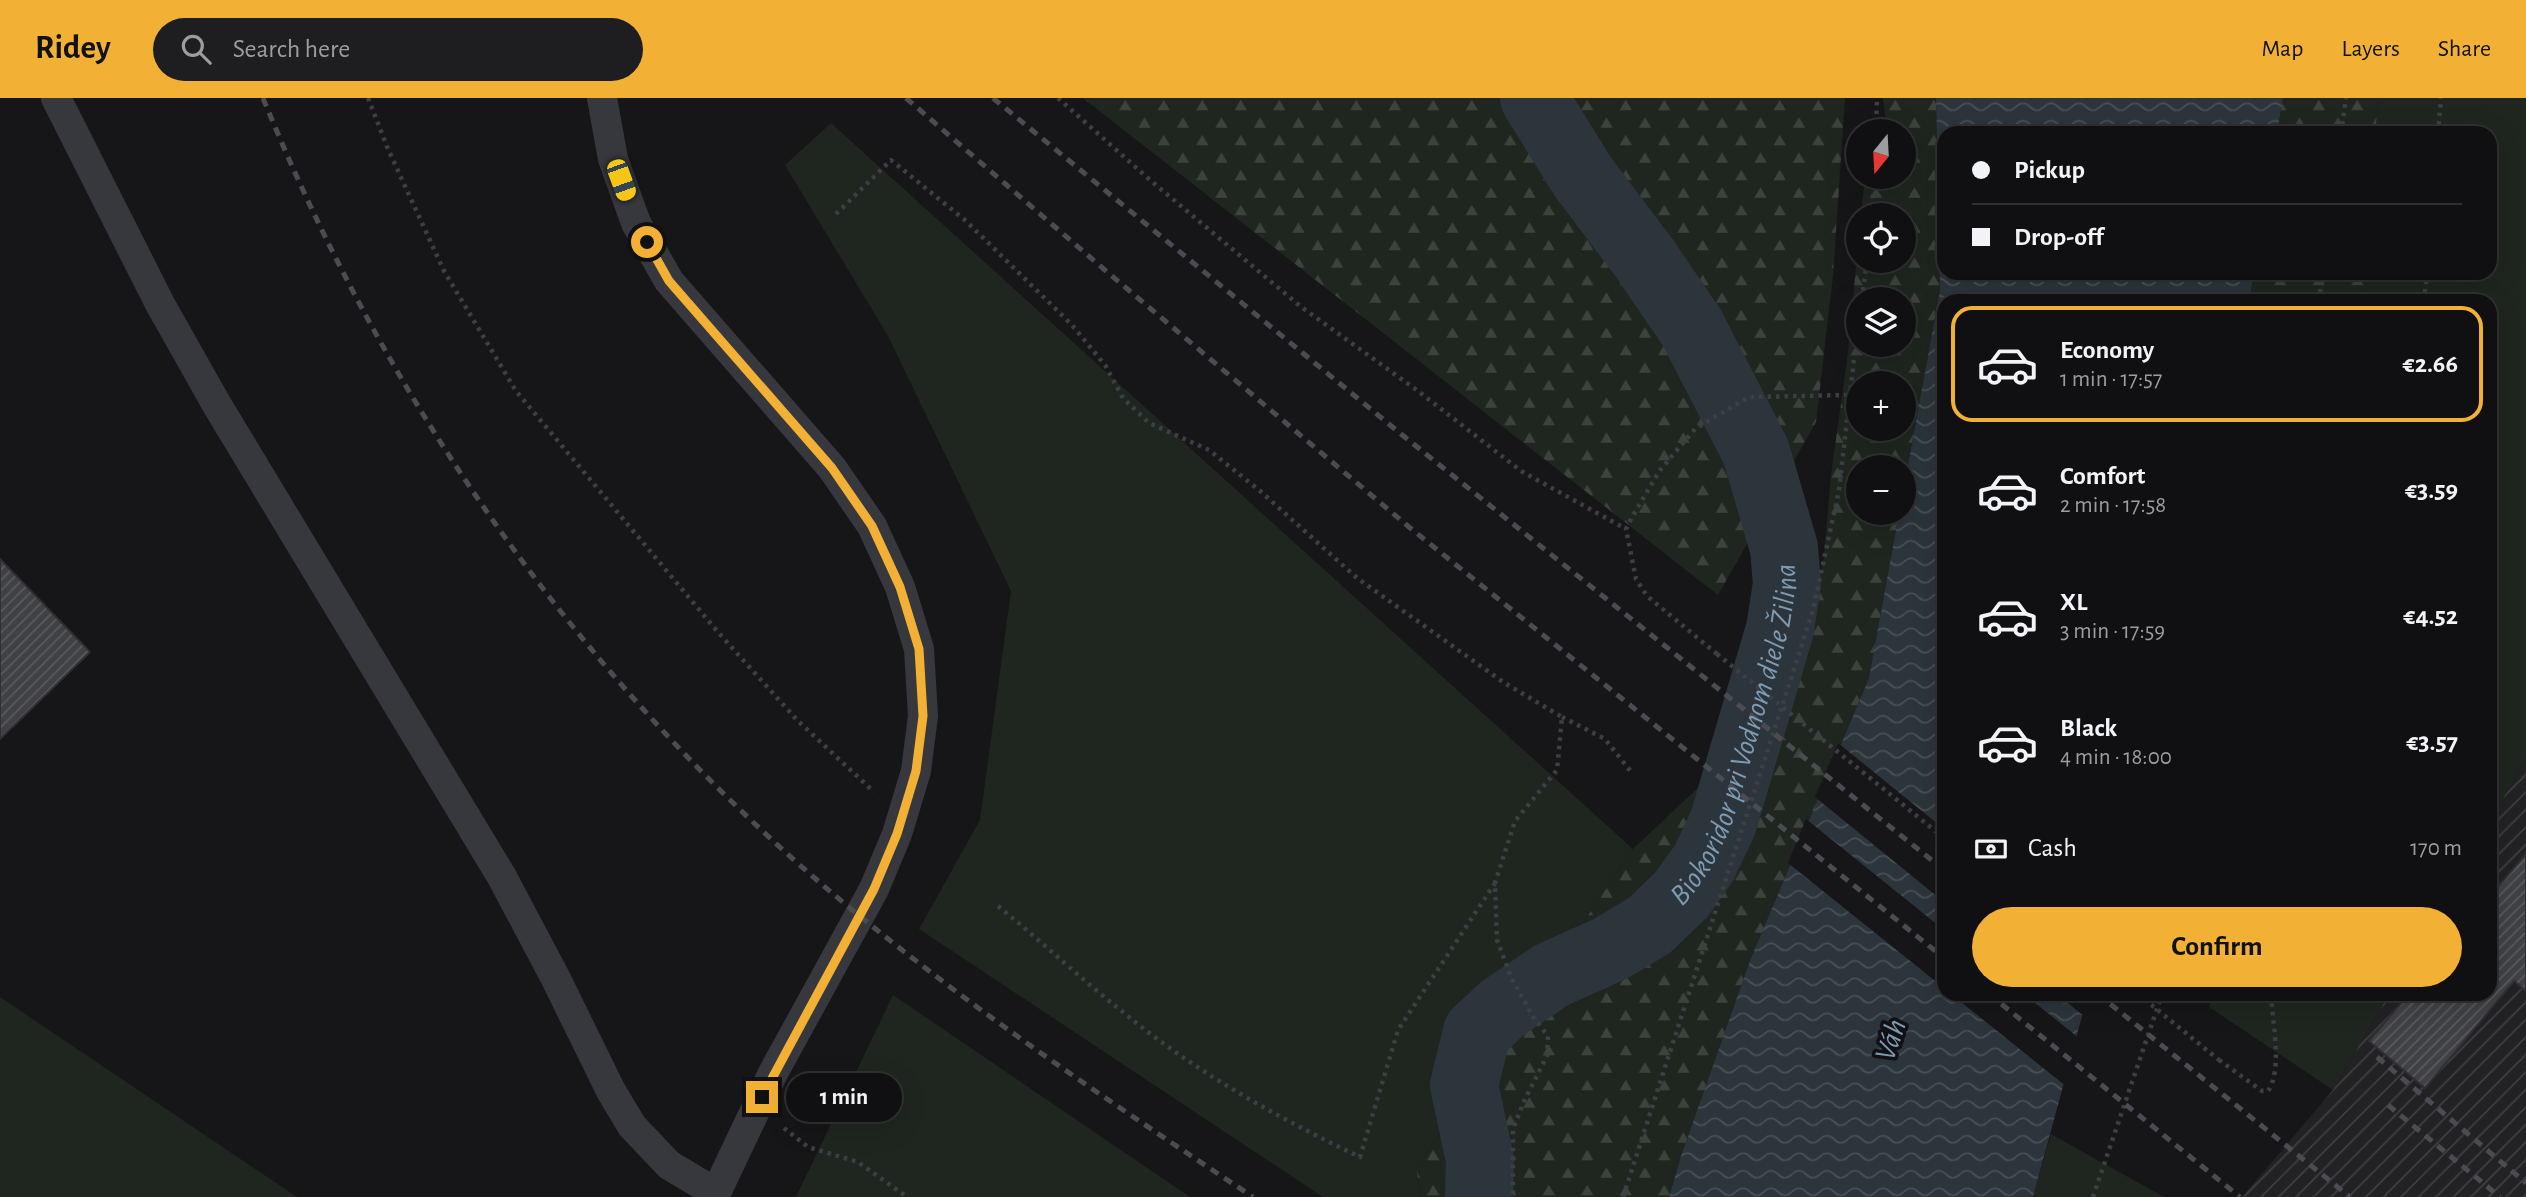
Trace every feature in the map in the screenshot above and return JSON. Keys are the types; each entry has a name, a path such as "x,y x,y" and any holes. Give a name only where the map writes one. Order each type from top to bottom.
{"street":[{"path":"56,98 160,304 217,405 502,877 611,1091 632,1126 669,1165 715,1195 773,1073 874,889 897,834 916,771 923,716 919,649 900,587 872,526 832,468 669,281 636,223 613,159 602,98"}],"path":[{"path":"368,98 388,149 444,271 516,391 726,641 797,720 873,790 897,834"},
{"path":"1058,98 1150,180 1300,306 1418,391 1521,471 1626,529"},
{"path":"1877,98 1877,119"},
{"path":"2342,126 2346,98"},
{"path":"2439,126 2441,98"},
{"path":"836,214 891,160 966,221 1072,325 1105,365 1124,398 1149,423 1209,450 1259,490 1357,578 1503,682 1605,739 1632,773"},
{"path":"1846,395 1749,397 1696,428 1660,470 1626,529 1636,579 1647,596 1937,832"},
{"path":"1623,1197 1813,610 1839,490 1846,424"},
{"path":"998,906 1125,1014 1199,1067 1304,1130 1360,1157 1398,1030 1495,883 1515,821 1557,770 1562,717"},
{"path":"1495,883 1497,940 1511,977 1533,1017 1548,1036 1547,1056 1513,1129 1513,1197"},
{"path":"2147,1001 2262,1091 2268,1091 2272,1085 2276,1062 2272,1001"},
{"path":"2093,1197 2160,1001"},
{"path":"779,1136 789,1116"},
{"path":"783,1127 808,1147 858,1162 906,1197"}],"shaded area":[{"path":"2526,759 2526,1197 2242,1197 2333,1090 2385,1001 2497,1001 2497,808"}],"green space":[{"path":"1083,98 1845,98 1833,275 1816,422 1718,595"},
{"path":"1883,98 1936,98 1937,280 1940,280 1940,290 1937,294 1916,421 1916,371 1846,371 1846,441 1912,441 1910,455 1846,455 1846,525 1897,525 1869,678 1751,958 1669,1197 1421,1197 1416,1169 1633,849 1787,704 1824,557 1831,475 1847,357 1916,357 1916,287 1854,287 1855,273 1916,273 1916,203 1862,203 1864,189 1916,189 1916,119 1886,119"},
{"path":"2283,98 2379,98 2376,126 2278,126"},
{"path":"2379,98 2526,98 2526,759 2497,809 2497,294 2368,294 2366,280 2497,280 2497,126 2376,126"},
{"path":"831,123 1633,849 1416,1169 1421,1197 1323,1197 919,929 980,820 1011,591 888,336 785,165"},
{"path":"2253,280 2366,280 2368,294 2250,294"},
{"path":"893,995 1190,1197 796,1197"},
{"path":"0,997 297,1197 0,1197"},
{"path":"2211,1001 2385,1001 2333,1090 2209,1007"},
{"path":"2051,1134 2164,1197 2033,1197"}],"water":[{"path":"1936,98 2283,98 2278,126 1937,126 1937,146"},
{"path":"1940,280 2253,280 2250,294 1939,294"},
{"name":"Váh","path":"1937,306 1937,1001 2086,1001 2033,1197 1669,1197 1751,958 1869,678 1897,525 1916,525 1916,455 1910,455 1912,441 1916,441 1916,421"}],"pier":[{"path":"1838,743 1937,823 1937,896 1815,797"},
{"path":"1806,819 1937,924 1937,982 1788,863"},
{"path":"1960,1001 2033,1001 2080,1039 2067,1087"},
{"path":"2066,1001 2089,1001 2085,1017"}],"building":[{"path":"0,559 90,652 0,739"},
{"path":"2526,854 2526,991 2514,981 2425,1088 2369,1041 2403,1001 2497,1001 2497,888"}],"waterway":[{"name":"Biokoridor pri Vodnom diele Žilina","path":"1479,1197 1480,1160 1464,1085 1477,1032 1503,1008 1552,975 1610,949 1650,925 1682,894 1704,863 1723,823 1780,629 1787,584 1784,548 1756,452 1692,328 1645,259 1583,177 1534,98"}],"railway":[{"path":"263,98 312,209 367,317 428,422 494,522 567,619 645,711 729,799 818,881 922,966 1031,1046 1253,1197"},
{"path":"906,98 1409,527 1937,952"},
{"path":"993,98 1401,434 1937,864"},
{"path":"1998,1001 2240,1197"},
{"path":"2107,1001 2350,1197"},
{"path":"2377,1057 2526,1183"},
{"path":"2388,1105 2500,1197"}],"route":[{"path":"647,242 669,281 832,468 872,526 900,587 919,649 923,716 916,771 897,834 874,889 762,1097"}]}
